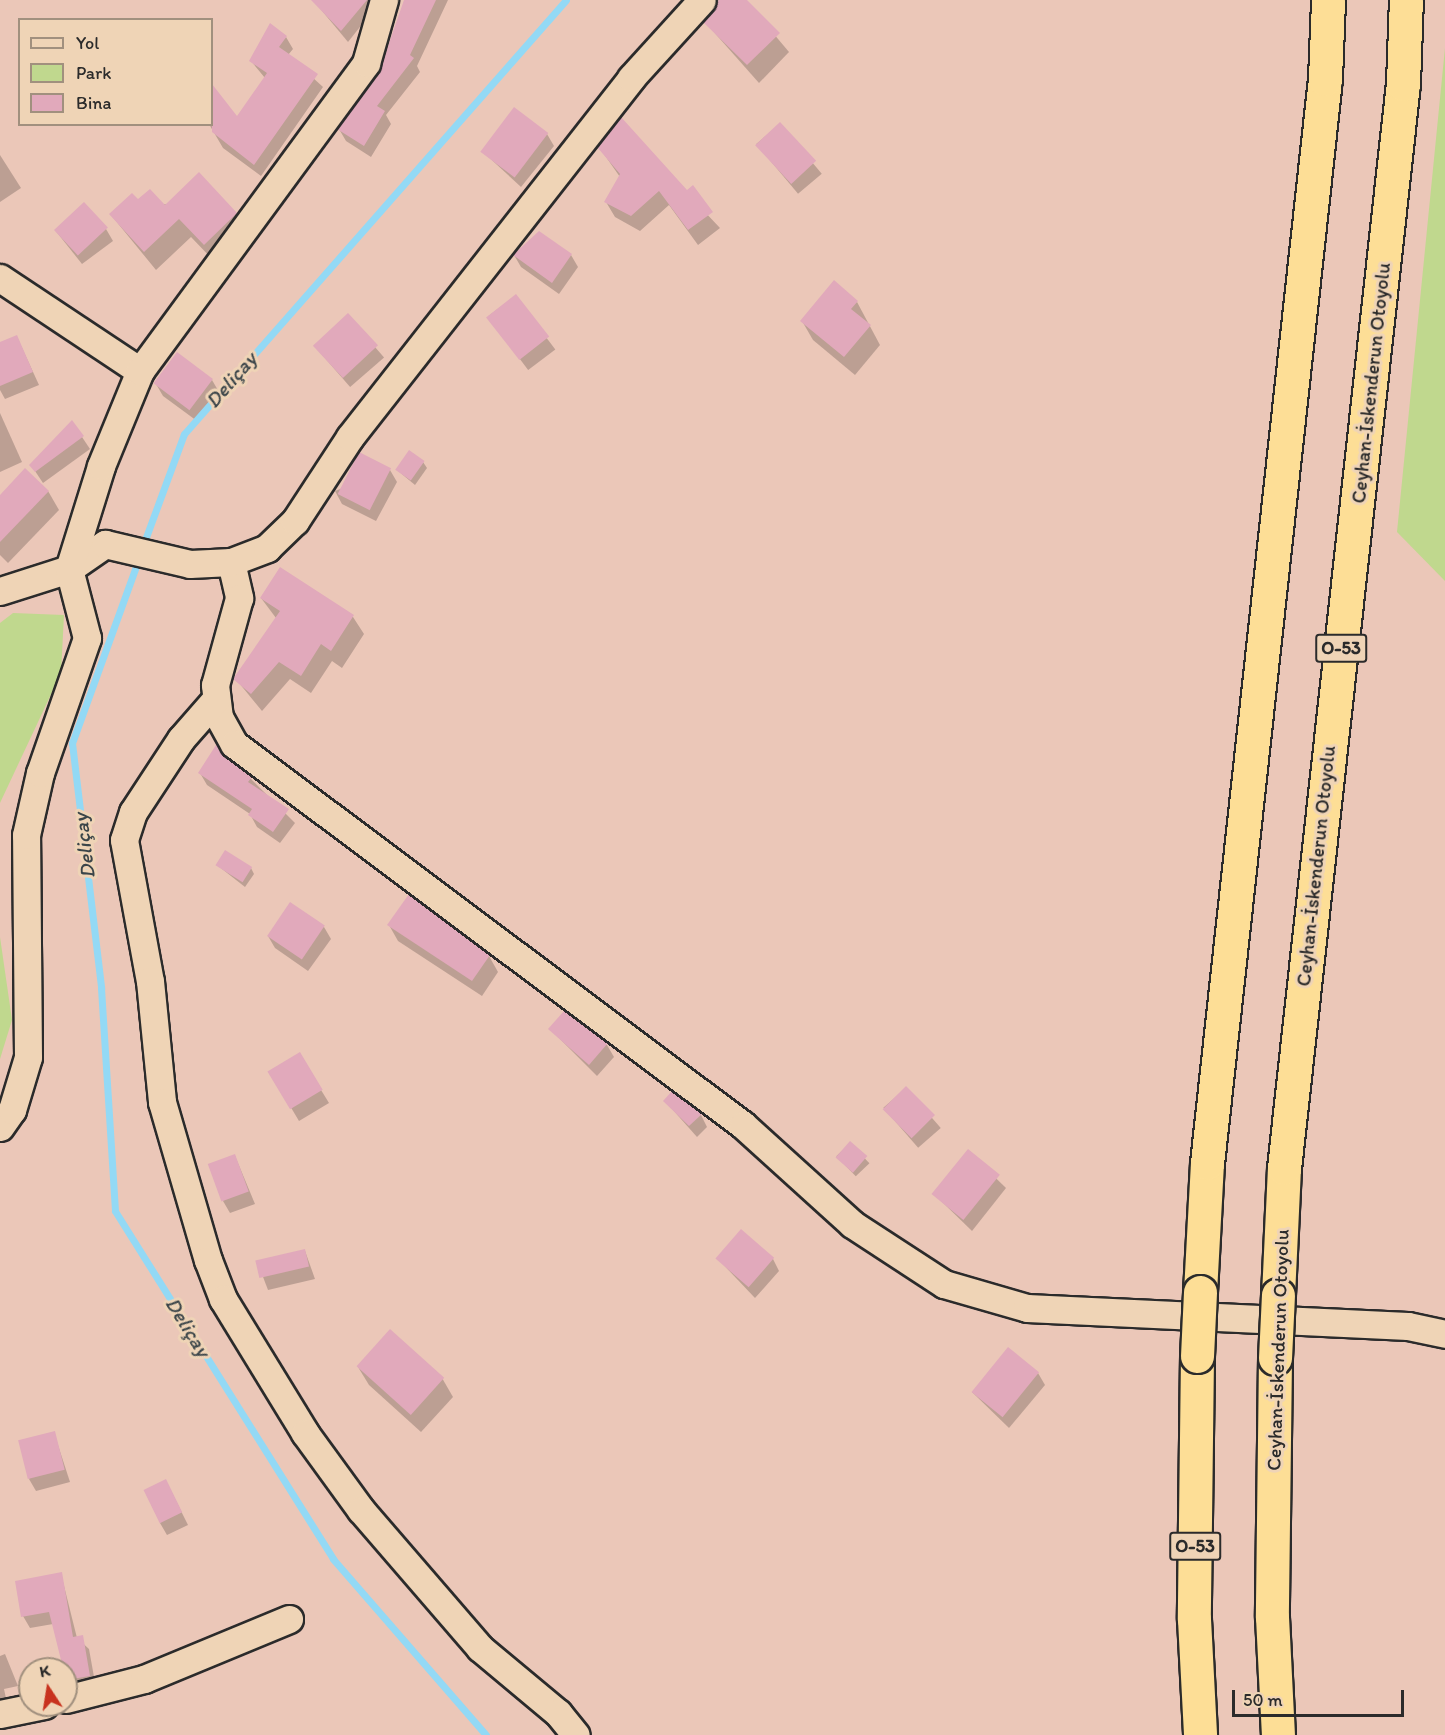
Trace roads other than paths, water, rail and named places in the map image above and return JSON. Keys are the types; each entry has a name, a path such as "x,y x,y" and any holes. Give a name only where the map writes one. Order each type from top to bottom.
{"highway":[{"name":"O-53","path":"1200,1735 1194,1619 1197,1356 1207,1163 1318,149 1328,0"},
{"name":"Ceyhan-İskenderun Otoyolu","path":"1278,1735 1272,1617 1275,1358 1284,1168 1398,131 1406,0"}],"street":[{"path":"0,1127 12,1110 28,1057 26,835 40,773 87,638 69,569 101,466 140,371 366,63 384,0"},
{"path":"0,591 69,569 105,544 131,548 190,564 231,562 267,548 295,521 380,399 631,78 702,0"},
{"path":"0,278 140,371"},
{"path":"231,562 239,598 214,685 216,699 234,744 274,778 743,1125 852,1224 944,1284 1027,1308 1408,1326 1445,1334"},
{"path":"216,699 181,739 133,812 124,840 150,981 162,1102 208,1260 223,1299 305,1434 361,1510 473,1641 558,1713 576,1735"},
{"path":"78,1696 144,1679 289,1619"},
{"path":"0,1714 18,1710"}],"waterway":[{"name":"Deliçay","path":"142,548 184,434 566,0"},
{"name":"Deliçay","path":"139,558 72,743 101,988 115,1211 333,1559 486,1735"}]}
